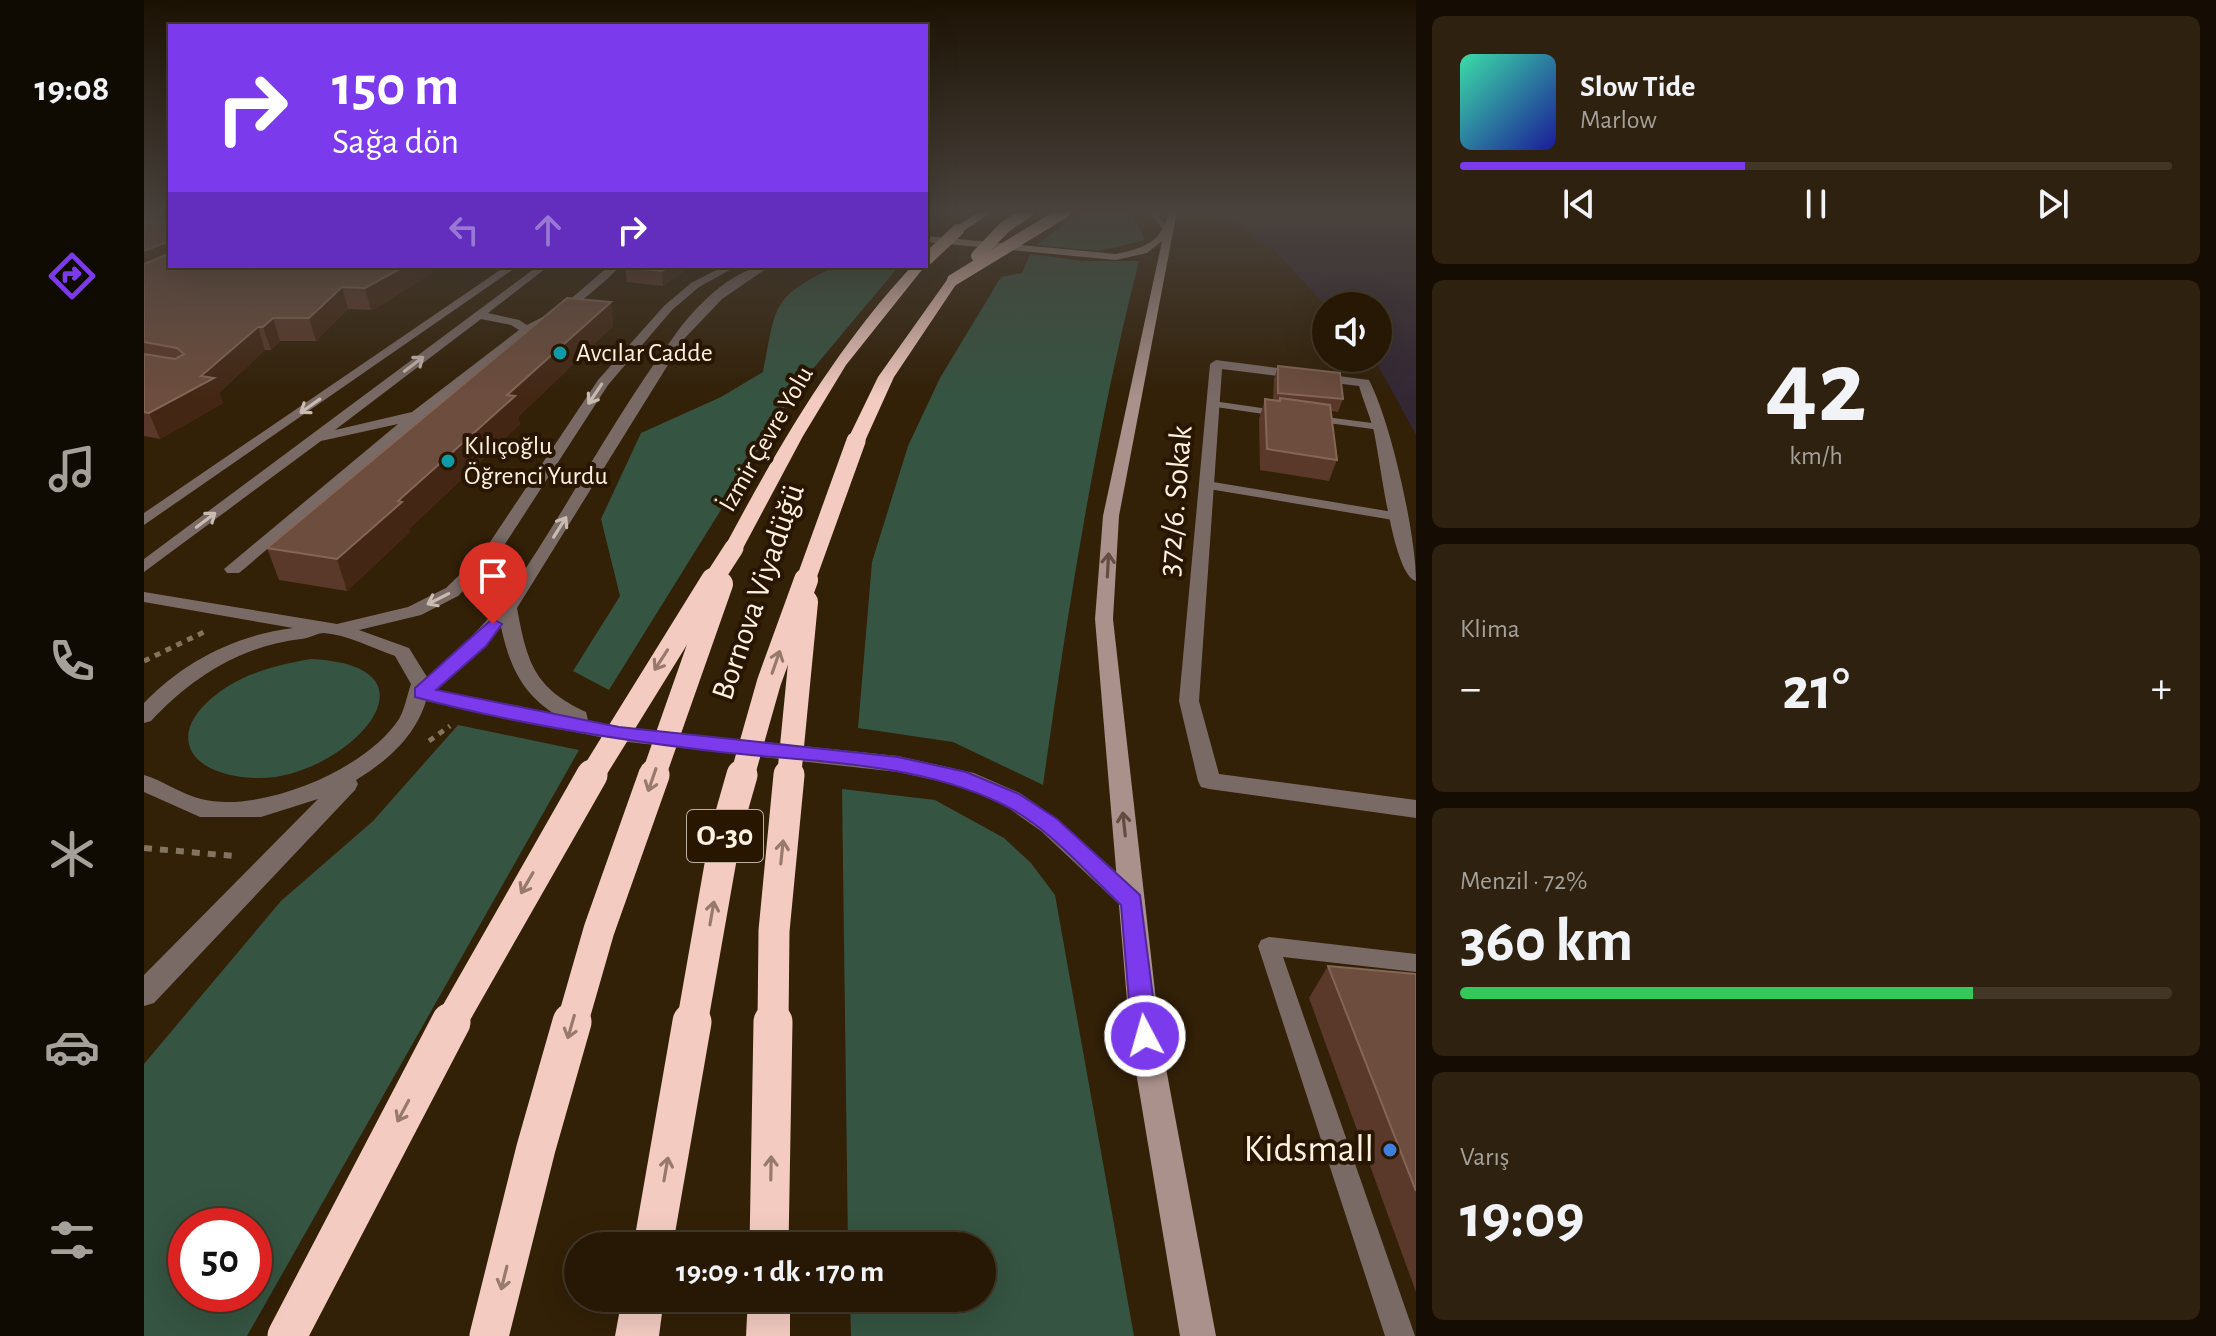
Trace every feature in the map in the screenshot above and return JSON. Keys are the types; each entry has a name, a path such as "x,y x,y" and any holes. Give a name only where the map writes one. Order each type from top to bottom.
{"highway":[{"name":"İzmir Çevre Yolu","path":"734,548 784,451 844,357 913,273"},
{"name":"Bornova Viyadüğü","path":"655,1232 726,831 769,682 810,561 856,441 886,377 960,273"},
{"path":"953,280 964,273"},
{"name":"Bornova Viyadüğü","path":"489,1336 536,1148 599,930 734,548"},
{"path":"287,1336 526,883 647,681 734,548"},
{"path":"769,1232 774,931 810,561"},
{"path":"637,1336 641,1312"},
{"path":"768,1336 769,1312"}],"main road":[{"path":"1160,273 1111,516 1105,604 1145,1036 1198,1336"}],"street":[{"path":"144,520 502,273"},
{"path":"144,567 534,273"},
{"path":"233,569 416,416 527,330 564,310 606,273"},
{"path":"144,716 166,690 218,657 247,644 293,633 337,630 414,611 452,592 490,554 603,383 681,296 720,273"},
{"path":"421,693 479,642 507,606 679,337 707,303 750,273"},
{"path":"480,315 515,322 527,330"},
{"name":"372/6. Sokak","path":"1416,576 1406,554 1380,427 1364,383 1216,364 1189,701 1209,781 1416,809"},
{"path":"313,440 416,416"},
{"path":"144,597 372,636 400,649 417,668 421,693 413,719 399,737 359,771 144,994"},
{"path":"507,606 520,671 542,695 563,711 619,734"},
{"path":"421,693 619,734 898,764 966,779 1012,799 1049,825 1132,901"},
{"path":"144,783 165,800 207,810 258,809 311,795 359,771"}],"lane":[{"path":"1213,404 1380,427"},
{"path":"1207,485 1399,517"},
{"path":"1400,1336 1269,946 1416,963"}],"path":[{"path":"144,661 246,614"},
{"path":"427,742 480,706"},
{"path":"144,848 272,859"}],"shaded area":[{"path":"1296,273 1416,273 1416,435 1382,372 1392,372 1392,292 1313,292"}],"green space":[{"path":"821,273 893,273 796,389 609,690 573,671 620,596 601,519 641,433 721,397 763,372 771,331 780,306 799,286"},
{"path":"1020,273 1136,273 1084,522 1043,785 953,742 858,728 872,562 908,446 940,378 1001,277"},
{"path":"311,659 353,666 375,681 379,701 370,722 349,744 321,762 289,774 257,778 231,775 197,759 190,746 189,732 195,717 209,701 249,675"},
{"path":"458,725 579,750 272,1292 272,1208 168,1208 168,1312 261,1312 247,1336 144,1336 144,1064 281,901 373,821"},
{"path":"842,789 935,800 1004,838 1031,863 1055,895 1134,1336 851,1336 850,1312 996,1312 996,1232 848,1232"}],"building":[{"path":"144,273 392,273 365,288 342,287 309,318 273,318 263,327 258,327 201,376 214,378 149,413 144,412 144,354 175,359 184,354 177,348 144,342"},
{"path":"567,298 611,302 507,395 515,396 337,559 267,548"},
{"path":"1278,366 1340,373 1343,399 1278,393"},
{"path":"1280,398 1330,405 1337,460 1267,449 1265,399 1280,401"},
{"path":"1328,966 1416,974 1416,1191"}],"place":[{"name":"Avcılar Cadde","path":"560,353"},
{"name":"Kılıçoğlu Öğrenci Yurdu","path":"448,461"},
{"name":"Kidsmall","path":"1390,1150"}],"route":[{"path":"493,624 479,642 421,693 619,734 898,764 966,779 1012,799 1049,825 1132,901 1145,1036"}]}
